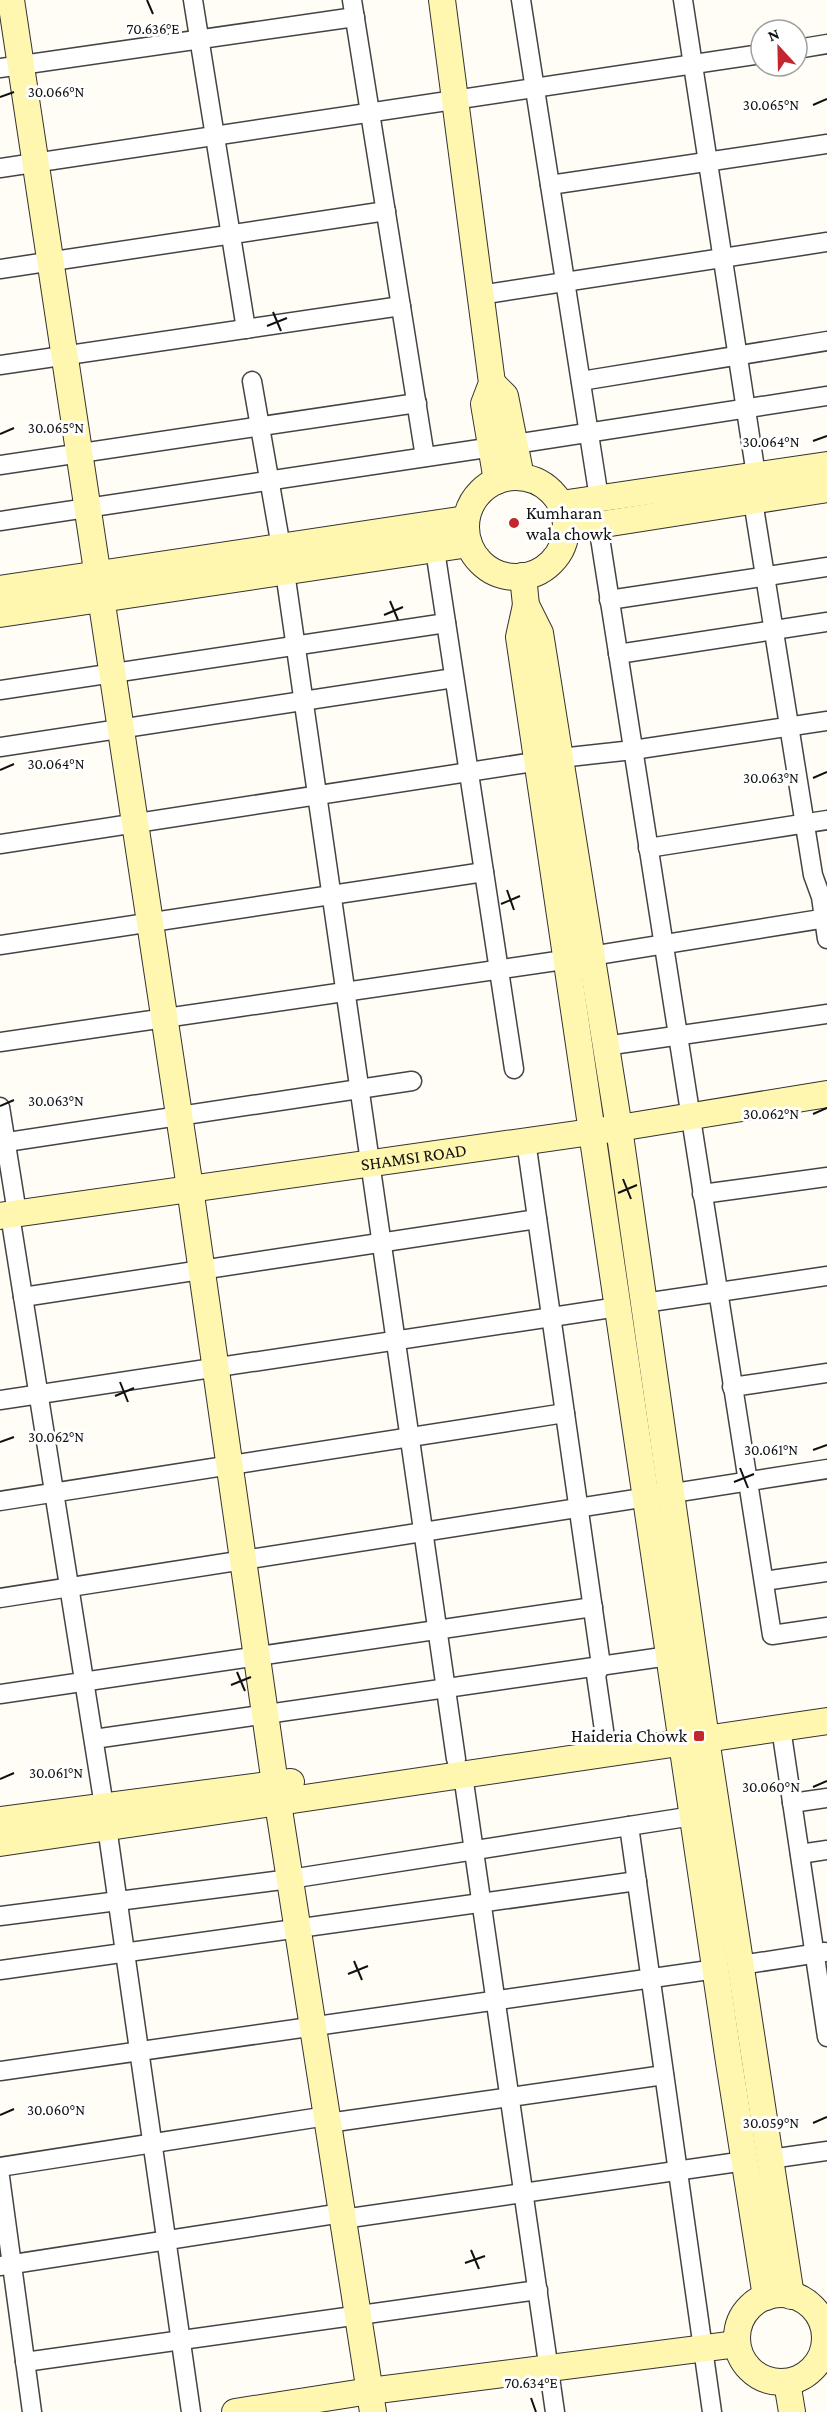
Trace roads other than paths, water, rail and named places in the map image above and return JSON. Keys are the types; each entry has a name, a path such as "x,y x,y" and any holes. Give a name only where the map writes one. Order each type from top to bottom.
{"street":[{"path":"11,0 10,67 35,163 190,1188 276,1793 371,2402"},
{"path":"193,0 246,329"},
{"path":"442,0 492,383 484,404 504,446 509,479"},
{"path":"521,0 599,498"},
{"path":"682,0 756,476"},
{"path":"10,67 199,39 354,8 425,457"},
{"path":"809,47 827,44"},
{"path":"0,168 749,56"},
{"path":"550,185 827,144"},
{"path":"0,269 386,211"},
{"path":"480,295 827,242"},
{"path":"0,364 401,306"},
{"path":"581,381 827,341"},
{"path":"252,381 296,646 445,1688 482,1902 555,2412"},
{"path":"0,521 827,396"},
{"path":"0,465 417,403"},
{"path":"561,504 827,465"},
{"path":"509,479 534,480 550,489 561,504 565,516 566,530 563,543 552,561 536,573 522,576 506,576 490,570 477,559 469,544 466,519 477,496 486,487 509,479"},
{"path":"566,530 827,489"},
{"path":"753,501 813,875 821,897 827,939"},
{"path":"0,590 99,587 283,560 466,519"},
{"path":"598,525 772,1635 827,1627"},
{"path":"283,560 435,550 469,544"},
{"path":"435,550 514,1070"},
{"path":"609,600 827,567"},
{"path":"522,576 526,605 540,633 549,760 578,958 592,1132 669,1656 693,1733 741,1965 770,2159 779,2296"},
{"path":"0,614 99,587"},
{"path":"618,654 827,622"},
{"path":"0,690 446,623"},
{"path":"0,747 454,678"},
{"path":"0,844 549,760 827,721"},
{"path":"648,848 827,820"},
{"path":"0,945 484,872"},
{"path":"0,1042 499,970 825,918"},
{"path":"578,958 604,1047 619,1128 671,1493 693,1733 693,1816 745,2161 779,2296"},
{"path":"604,1047 827,1014"},
{"path":"3,1143 412,1081"},
{"name":"SHAMSI ROAD","path":"9,1215 592,1132 827,1094"},
{"path":"0,1107 9,1215 106,1816 191,2412"},
{"path":"526,1141 601,1665 596,1675 605,1737"},
{"path":"702,1194 827,1177"},
{"path":"23,1297 537,1219"},
{"path":"644,1303 827,1276"},
{"path":"0,1400 618,1307"},
{"path":"732,1388 827,1373"},
{"path":"0,1501 565,1413"},
{"path":"0,1598 827,1469"},
{"path":"764,1581 827,1572"},
{"path":"0,1694 593,1608"},
{"path":"94,1739 669,1656"},
{"path":"0,1820 106,1816 276,1793 693,1733 827,1704"},
{"path":"459,1767 605,1737 781,1728 827,1721"},
{"path":"781,1728 800,1854 821,1953 827,2037"},
{"path":"792,1803 827,1798"},
{"path":"0,1843 106,1816"},
{"path":"0,1916 290,1879 693,1816"},
{"path":"629,1826 712,2412"},
{"path":"800,1854 827,1850"},
{"path":"0,1970 637,1881"},
{"path":"741,1965 821,1953"},
{"path":"0,2071 716,1969"},
{"path":"0,2167 153,2143 664,2075"},
{"path":"770,2159 827,2151"},
{"path":"6,2265 166,2240 524,2193 745,2161"},
{"path":"0,2177 6,2265 25,2362 32,2412"},
{"path":"25,2362 538,2290"},
{"path":"779,2296 802,2300 814,2309 826,2331 824,2349 818,2362 808,2372 787,2382 770,2381 749,2369 742,2359 737,2344 740,2321 748,2309 779,2296"},
{"path":"235,2412 371,2402 549,2368 737,2344"},
{"path":"787,2382 792,2412"}],"place":[{"name":"Kumharan wala chowk","path":"514,523"},
{"name":"Haideria Chowk","path":"699,1736"}]}
